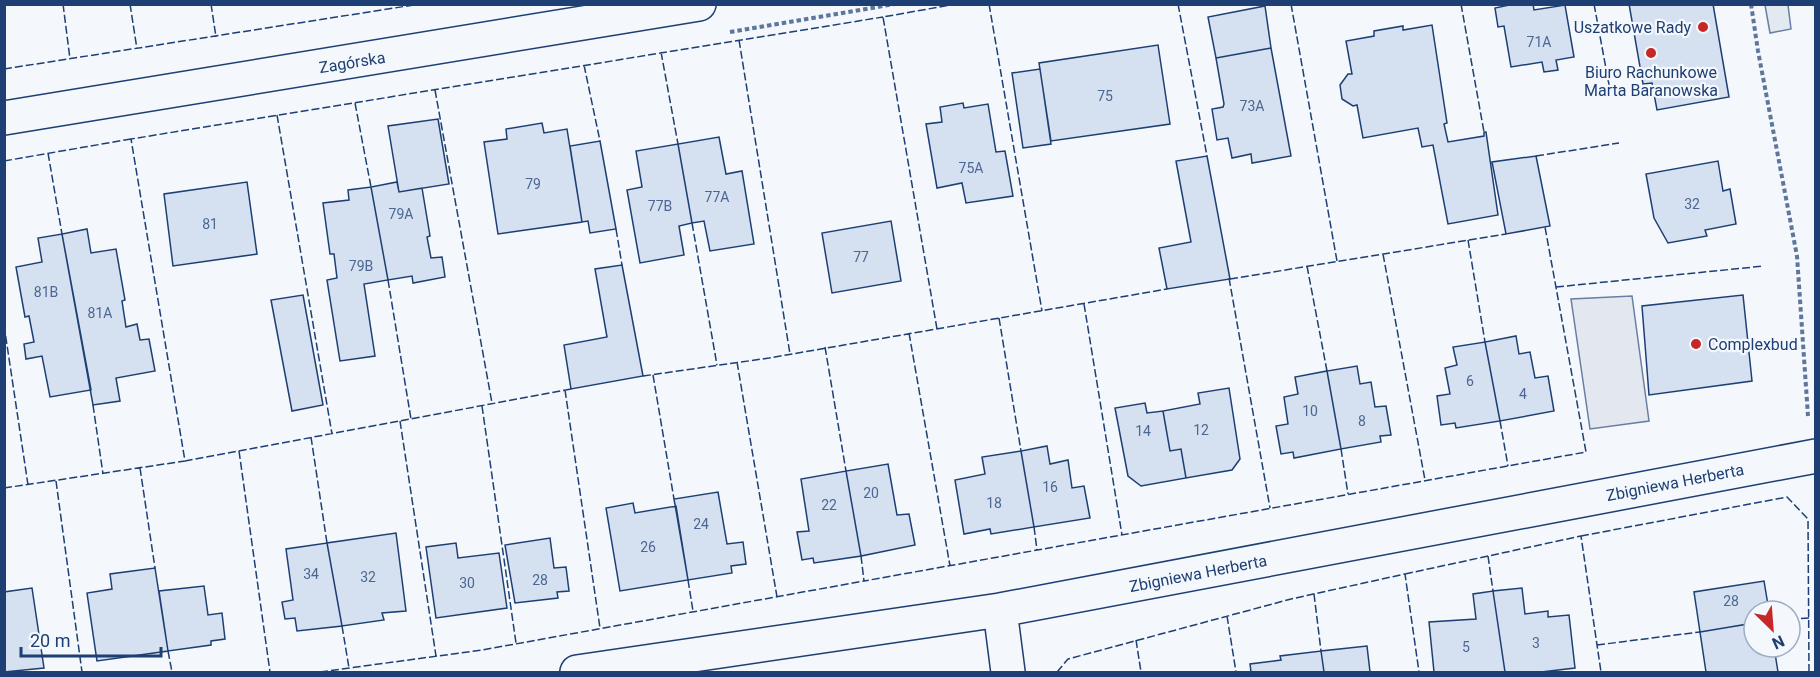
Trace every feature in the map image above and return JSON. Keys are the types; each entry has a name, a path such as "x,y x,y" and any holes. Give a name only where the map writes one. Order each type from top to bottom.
{"street":[{"name":"Zagórska","path":"4,118 699,4"},
{"name":"Zbigniewa Herberta","path":"577,672 1000,610 1815,456"},
{"path":"1000,610 1008,672"}],"path":[{"path":"1751,4 1797,255 1808,416"}],"shaded area":[{"path":"1765,5 1788,5 1791,29 1770,33"},
{"path":"1632,296 1649,421 1590,429 1571,299"}],"building":[{"path":"1514,4 1533,4 1534,10 1565,5 1574,57 1556,60 1558,70 1544,72 1542,62 1511,67 1504,26 1498,27 1495,8"},
{"path":"1629,4 1713,4 1729,97 1657,110 1652,83 1643,84"},
{"path":"1265,6 1271,48 1216,58 1208,17"},
{"path":"1432,25 1448,142 1484,136 1486,132 1498,215 1448,224 1433,145 1422,147 1418,128 1363,138 1357,105 1353,106 1342,99 1340,85 1348,74 1352,74 1346,41 1374,36 1374,31 1403,26 1403,30"},
{"path":"1158,45 1170,124 1051,141 1039,63"},
{"path":"1271,48 1291,156 1252,163 1251,154 1232,158 1228,138 1217,140 1212,109 1223,107 1224,104 1216,58"},
{"path":"1040,69 1051,144 1023,148 1012,73"},
{"path":"963,103 964,108 988,104 996,152 1005,151 1013,196 966,203 962,183 937,188 926,124 942,122 940,107"},
{"path":"438,119 449,184 399,192 388,126"},
{"path":"542,123 544,133 567,129 582,222 498,234 484,142 507,139 506,129"},
{"path":"719,137 726,174 742,171 754,244 710,251 704,221 692,223 678,144"},
{"path":"600,141 616,229 590,233 588,221 582,222 570,146"},
{"path":"678,144 692,223 679,226 684,255 640,263 627,190 642,187 636,151"},
{"path":"1207,156 1230,279 1167,289 1159,248 1191,242 1176,161"},
{"path":"1536,156 1550,226 1506,234 1492,162"},
{"path":"1718,161 1723,191 1730,189 1736,224 1705,230 1707,236 1668,243 1654,218 1646,174"},
{"path":"247,182 257,254 173,266 164,194"},
{"path":"397,182 399,192 422,188 430,236 427,237 431,258 442,257 445,277 413,283 412,276 388,280 371,187"},
{"path":"371,187 388,280 364,284 375,356 340,361 327,280 337,278 334,254 330,254 323,203 349,200 348,190"},
{"path":"891,221 901,281 832,293 822,233"},
{"path":"87,229 91,253 116,249 125,300 122,301 126,327 137,324 140,340 149,339 155,371 116,378 120,401 93,405 62,234"},
{"path":"62,234 91,390 50,397 42,356 26,359 24,344 34,342 29,316 25,317 16,267 42,262 38,238"},
{"path":"622,265 643,376 571,389 564,345 607,337 595,269"},
{"path":"303,295 323,405 292,411 271,300"},
{"name":"Complexbud","path":"1743,295 1752,381 1649,395 1642,306"},
{"path":"1516,336 1519,354 1530,352 1535,378 1548,376 1554,411 1500,421 1485,342"},
{"path":"1485,342 1500,421 1456,428 1455,423 1441,425 1437,396 1450,394 1445,368 1457,365 1453,347"},
{"path":"1357,366 1360,384 1371,382 1375,407 1386,406 1391,435 1380,436 1381,442 1341,449 1327,371"},
{"path":"1327,371 1341,449 1294,458 1293,452 1281,454 1276,426 1288,424 1284,397 1298,394 1295,377"},
{"path":"1229,388 1240,459 1232,470 1186,478 1181,449 1170,451 1163,411 1200,404 1198,393"},
{"path":"1145,403 1147,413 1163,411 1170,451 1181,449 1186,478 1141,486 1128,476 1115,408"},
{"path":"1047,446 1050,464 1068,460 1072,488 1084,486 1090,518 1034,527 1021,451"},
{"path":"1021,451 1034,527 991,534 990,529 964,534 955,480 985,474 982,457"},
{"path":"888,464 897,515 909,514 915,545 861,556 846,471"},
{"path":"846,471 861,556 814,563 813,558 802,560 797,532 809,531 801,479"},
{"path":"718,492 727,544 743,542 746,564 731,566 732,573 688,580 674,499"},
{"path":"633,503 635,513 676,506 688,580 620,591 606,508"},
{"path":"396,533 406,611 382,613 384,620 342,626 327,543"},
{"path":"550,538 554,568 566,567 569,591 557,592 558,598 515,603 505,545"},
{"path":"327,543 342,626 297,631 295,618 285,619 282,602 293,600 286,549"},
{"path":"456,543 458,558 499,553 507,608 436,618 426,547"},
{"path":"155,568 168,651 97,661 87,593 112,589 110,574"},
{"path":"1764,581 1767,599 1742,599 1742,625 1700,632 1694,592"},
{"path":"204,586 208,615 222,613 225,639 211,641 211,645 168,651 159,591"},
{"path":"32,588 44,668 4,672 4,592"},
{"path":"1522,588 1525,614 1548,611 1548,617 1569,615 1575,668 1541,672 1505,672 1493,591"},
{"path":"1493,591 1505,672 1434,672 1429,622 1476,619 1473,594"},
{"path":"1742,625 1742,659 1776,659 1778,672 1706,672 1700,632"},
{"path":"1367,646 1370,672 1324,672 1321,651"},
{"path":"1321,651 1324,672 1251,672 1250,664 1281,660 1280,656"}],"fence":[{"path":"63,4 70,59"},
{"path":"130,4 137,49"},
{"path":"211,4 216,37"},
{"path":"4,69 420,4"},
{"path":"937,329 883,17 956,4"},
{"path":"989,4 1042,311"},
{"path":"1178,4 1207,156"},
{"path":"1291,4 1337,261"},
{"path":"1461,4 1484,132"},
{"path":"1594,4 1610,90"},
{"path":"571,389 185,461 131,139 883,17"},
{"path":"739,40 790,354"},
{"path":"661,52 678,144"},
{"path":"584,65 600,141"},
{"path":"435,90 492,403"},
{"path":"355,103 371,187"},
{"path":"277,115 332,434"},
{"path":"4,161 131,139"},
{"path":"1536,156 1619,143"},
{"path":"48,153 62,234"},
{"path":"692,223 717,365"},
{"path":"861,556 864,581 1586,452 1545,227"},
{"path":"616,229 622,265"},
{"path":"1230,279 1506,234"},
{"path":"1468,240 1485,342"},
{"path":"1383,254 1425,480"},
{"path":"1307,266 1327,371"},
{"path":"1556,287 1764,266"},
{"path":"1229,278 1270,508"},
{"path":"388,280 411,419"},
{"path":"643,376 769,358 1167,289"},
{"path":"1084,304 1122,535"},
{"path":"999,318 1021,451"},
{"path":"4,325 28,485"},
{"path":"909,333 950,566"},
{"path":"825,347 846,471"},
{"path":"737,362 777,597"},
{"path":"653,375 674,499"},
{"path":"565,390 600,628"},
{"path":"93,405 103,474"},
{"path":"482,406 516,643"},
{"path":"400,421 436,656"},
{"path":"1500,421 1508,466"},
{"path":"311,437 327,543"},
{"path":"1341,449 1348,494"},
{"path":"239,451 270,672"},
{"path":"4,488 185,461"},
{"path":"140,468 155,568"},
{"path":"56,481 82,672"},
{"path":"1581,536 1787,497 1808,519 1809,672"},
{"path":"1034,527 1037,550"},
{"path":"1405,574 1581,536 1601,672"},
{"path":"1488,556 1493,591"},
{"path":"1057,672 1068,659 1291,599 1405,574 1419,672"},
{"path":"688,580 693,611"},
{"path":"320,672 482,650 864,581"},
{"path":"1314,594 1321,651"},
{"path":"1227,616 1236,672"},
{"path":"1802,618 1809,618"},
{"path":"342,626 349,668"},
{"path":"1597,645 1700,632"},
{"path":"1136,640 1141,672"},
{"path":"168,651 172,672"},
{"path":"927,672 939,672"}],"place":[{"name":"Uszatkowe Rady","path":"1703,27"},
{"name":"Biuro Rachunkowe Marta Baranowska","path":"1651,53"},
{"name":"Complexbud","path":"1696,344"}]}
